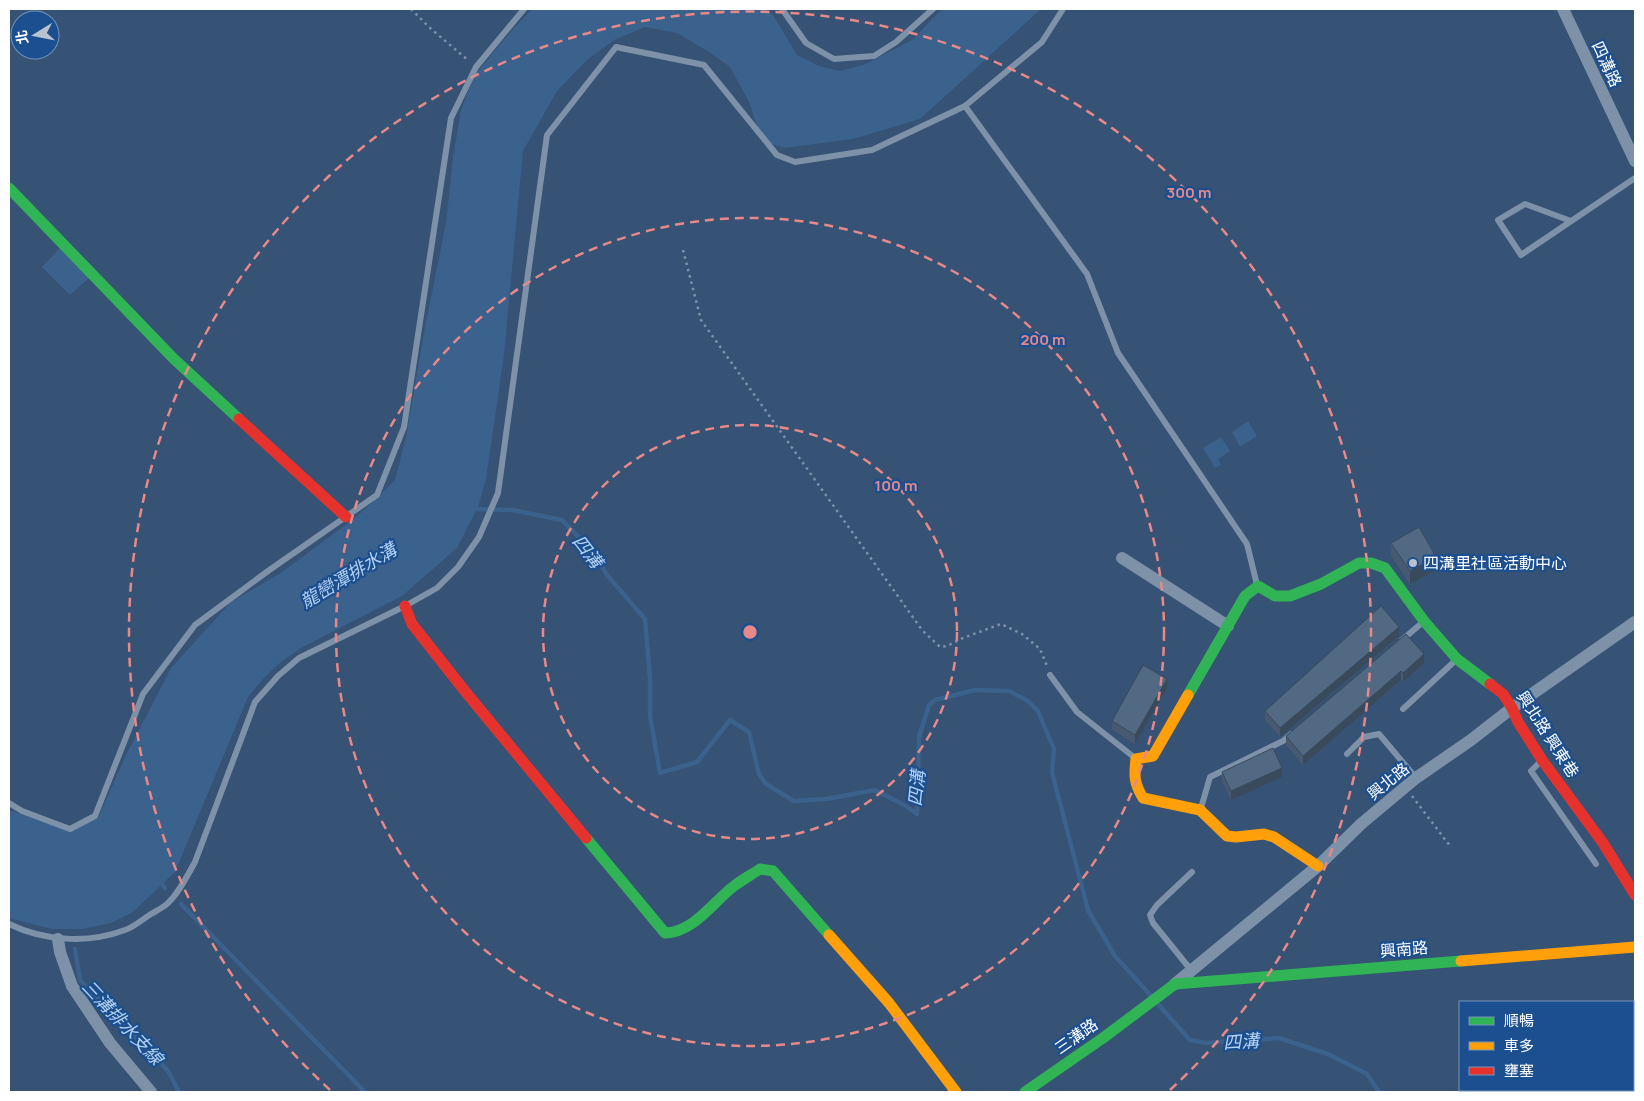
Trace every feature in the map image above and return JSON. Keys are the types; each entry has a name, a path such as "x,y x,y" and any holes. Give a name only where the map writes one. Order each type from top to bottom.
{"street":[{"name":"四溝路","path":"1563,9 1635,161"},
{"path":"9,188 174,359 346,517"},
{"path":"1122,558 1228,626"},
{"name":"興北路 興東巷","path":"1258,586 1267,592 1283,598 1298,595 1359,563 1371,563 1385,568 1424,621 1457,659 1503,694 1542,760 1603,843 1635,895"},
{"path":"1258,586 1245,596 1153,756 1136,759 1134,774 1136,786 1143,798 1200,810 1227,836 1264,834 1274,837 1318,866"},
{"path":"405,606 412,624 464,690 665,932 671,934 682,928 703,913 734,885 760,869 773,872 889,1003 956,1092"},
{"name":"興北路","path":"1175,984 1318,866 1360,824 1416,778 1635,622"},
{"path":"58,939 60,952 72,986 110,1043 151,1092"},
{"name":"興南路","path":"1175,984 1635,947"},
{"name":"三溝路","path":"1025,1092 1175,984"}],"lane":[{"path":"9,803 22,811 70,829 95,816 143,694 196,624 268,571 377,496 404,427 451,118 476,67 524,9"},
{"path":"782,9 806,43 834,59 874,56 896,42 933,9"},
{"path":"9,924 20,930 58,939 82,939 127,930 168,903 183,884 195,862 256,702 278,676 299,658 405,606 437,588 458,567 479,537 498,493 547,135 616,47 704,65 776,155 795,162 872,150 965,106 1042,42 1063,9"},
{"path":"965,106 1087,274 1118,353 1247,544 1258,586"},
{"path":"1571,221 1525,204 1498,220 1521,255 1635,178"},
{"path":"1394,646 1424,621"},
{"path":"1403,709 1457,659"},
{"path":"1050,675 1077,712 1136,759"},
{"path":"1200,810 1210,777 1283,741 1298,728"},
{"path":"1347,754 1364,737 1379,734 1416,778"},
{"path":"1542,760 1531,771 1596,864"},
{"path":"1191,970 1153,923 1150,915 1157,905 1192,872"}],"path":[{"path":"411,9 430,28 476,67"},
{"path":"683,250 701,320 922,630 940,646 947,646 1001,624 1022,634 1040,649 1050,675"},
{"path":"1405,787 1450,846"}],"water":[{"name":"龍巒潭排水溝","path":"532,9 765,9 773,15 797,55 819,66 840,71 866,64 912,40 942,9 1041,9 920,119 853,139 785,148 762,141 749,102 730,67 677,33 645,27 614,40 587,60 557,91 523,151 504,355 486,479 478,507 457,548 402,596 303,647 282,661 264,678 248,697 175,872 133,912 111,923 83,929 52,929 9,918 9,810 71,831 99,816 126,755 171,668 231,602 279,574 351,521 395,480 406,437 425,327 446,223 453,157 461,110 474,76"},
{"path":"61,247 90,277 70,295 42,267"},
{"path":"1248,421 1257,436 1240,447 1232,432"},
{"path":"1221,437 1230,451 1218,459 1221,465 1215,468 1203,448"}],"building":[{"path":"1419,527 1436,557 1410,571 1391,543"},
{"path":"1381,606 1399,627 1280,728 1265,711"},
{"path":"1406,634 1424,654 1403,673 1401,671 1303,756 1286,736"},
{"path":"1143,665 1167,679 1135,735 1112,721"},
{"path":"1273,748 1282,768 1231,791 1222,772"}],"waterway":[{"name":"四溝","path":"471,509 513,510 562,520 594,553 607,575 645,619 650,678 650,715 660,773 697,762 730,720 749,732 759,774 766,784 794,801 826,799 875,790 917,814 919,737 929,705 935,700 975,690 1009,691 1028,701 1038,711 1054,749 1052,772 1088,910 1115,956 1152,997"},
{"path":"158,880 165,888"},
{"path":"181,904 365,1092"},
{"name":"三溝排水支線","path":"75,949 80,980 168,1071 179,1092"},
{"name":"四溝","path":"1157,1003 1190,1040 1206,1043 1279,1038 1328,1054 1367,1074 1379,1092"}],"traffic: fast":[{"path":"9,188 174,359 239,419"},
{"path":"1188,695 1245,596 1258,586 1275,596 1290,596 1321,584 1359,563 1371,563 1385,568 1424,621 1457,659 1490,684"},
{"path":"586,838 665,933 675,931 694,922 734,886 760,869 773,871 829,935"},
{"path":"1025,1092 1103,1038 1175,984 1461,961"}],"traffic: slow":[{"path":"1188,695 1153,756 1136,759 1135,779 1143,798 1200,810 1227,836 1264,834 1274,837 1318,866"},
{"path":"829,935 889,1003 956,1092"},
{"path":"1461,961 1635,947"}],"traffic: jam":[{"path":"239,419 346,517"},
{"path":"405,606 412,624 586,838"},
{"path":"1490,684 1503,694 1542,760 1603,843 1635,895"}],"place":[{"name":"四溝里社區活動中心","path":"1413,563"}]}
